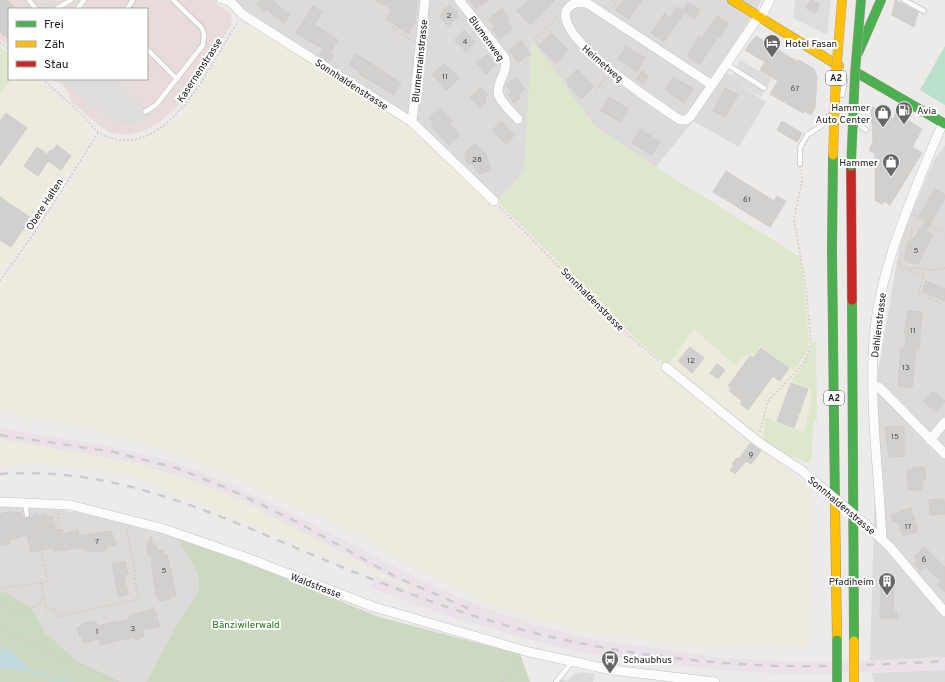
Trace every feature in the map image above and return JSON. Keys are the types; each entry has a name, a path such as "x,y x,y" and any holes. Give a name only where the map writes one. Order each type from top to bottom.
{"main road":[{"path":"732,0 839,66"},
{"name":"A2","path":"837,682 832,250 835,81 842,0"},
{"name":"A2","path":"854,682 851,166 855,73 861,0"},
{"path":"854,61 864,44 881,0"},
{"path":"844,61 854,61 858,65 858,74 854,79 845,81 838,75 839,66 844,61"},
{"path":"858,74 944,123"}],"street":[{"name":"Blumenrainstrasse","path":"412,122 425,0"},
{"name":"Blumenweg","path":"459,0 505,58 507,67 498,91 499,96 518,119"},
{"name":"Heimetweg","path":"565,15 567,26 585,48 611,70 680,120 686,120 690,117 759,16 763,13 770,0"},
{"name":"Sonnhaldenstrasse","path":"230,2 242,14 412,122 494,202"},
{"path":"565,15 566,10 571,4 579,2 587,3 712,85"},
{"name":"Dahlienstrasse","path":"882,539 873,386 874,338 879,303 889,260 901,225 944,123"},
{"name":"Sonnhaldenstrasse","path":"666,367 757,441 801,470 882,539 945,612"},
{"path":"873,386 879,387 945,454"},
{"path":"930,440 945,422"},
{"name":"Waldstrasse","path":"0,502 70,505 164,528 242,556 374,607 529,652 633,678"},
{"path":"633,678 715,682"}],"lane":[{"path":"29,0 35,8"},
{"path":"58,8 70,0"},
{"path":"128,8 134,0"},
{"path":"145,112 156,105 203,45 204,35 202,28 174,0"},
{"path":"219,0 230,2"},
{"path":"904,0 924,11"},
{"path":"148,50 176,80"},
{"path":"726,64 764,88"},
{"path":"800,164 800,148 807,135 821,126 836,108 845,81"},
{"path":"836,108 842,113"},
{"path":"848,117 866,130"},
{"path":"25,502 27,515"},
{"path":"556,682 572,662"}],"path":[{"name":"Kasernenstrasse","path":"98,133 116,139 133,139 147,135 164,126 182,108 194,93 242,14"},
{"path":"540,46 535,39 556,16 565,15"},
{"path":"392,27 417,45 421,45"},
{"path":"0,42 8,49"},
{"path":"596,91 611,70"},
{"path":"43,80 88,121 98,133"},
{"name":"Obere Halten","path":"0,281 37,229 98,133"},
{"path":"757,441 768,401 804,362 811,344 806,288 794,219 802,181 800,164"},
{"name":"Sonnhaldenstrasse","path":"494,202 618,326 666,367"},
{"path":"907,210 945,234"},
{"path":"901,225 913,230 910,241"},
{"path":"902,252 900,265 924,276 918,293 942,304"},
{"path":"909,270 911,267 929,270 945,268"},
{"path":"0,588 48,581 37,530 59,524 58,504"},
{"path":"40,583 47,611 55,609 57,617 138,599 135,583 135,570 125,528"},
{"path":"0,607 21,610 36,607 40,604 40,598 44,596"},
{"path":"0,629 118,682"},
{"path":"502,682 529,652"}],"shaded area":[{"path":"0,0 216,0 215,3 231,13 232,24 183,101 161,121 146,130 127,135 110,133 96,123 71,101 68,91 59,83 50,80 148,80 148,8 8,8 8,46 0,39"},
{"path":"36,0 48,0 57,8 45,8"},
{"path":"233,0 762,0 719,68 742,82 741,85 766,102 739,147 693,121 656,167 595,127 532,41 524,172 497,201 240,8"},
{"path":"795,0 831,0 827,35 793,18"},
{"path":"248,24 252,24 405,121 552,260 616,326 664,369 694,329 735,366 740,358 761,346 794,371 798,365 802,368 811,388 811,401 804,432 766,418 763,440 775,458 812,492 808,648 748,644 724,648 702,647 586,632 543,621 499,607 393,556 366,538 325,518 301,509 216,469 167,450 88,428 0,411 0,287 40,231 97,141 104,138 115,142 133,142 148,137 166,128 184,110 196,94 238,30"},
{"path":"740,60 772,78 761,97 741,85 742,82 732,76"},
{"path":"11,80 39,80 86,121 91,134 90,139 45,214 0,275 0,94"},
{"path":"61,80 116,80 152,114 133,125 112,121 86,103"},
{"path":"945,145 945,657 870,661 878,371 901,238 934,160"},
{"path":"0,428 112,447 171,461 218,479 277,506 439,589 487,609 552,630 603,641 715,657 796,662 870,661 945,657 945,670 799,674 751,672 700,668 644,661 592,654 552,646 454,618 371,588 376,576 414,590 242,500 190,480 137,463 0,439"},
{"path":"0,439 137,463 190,480 242,500 418,593 132,476 38,462 0,466"},
{"path":"0,507 36,507 75,512 116,521 177,538 197,572 199,587 193,601 180,619 146,682 121,682 76,660 46,633 31,607 4,591 0,593"},
{"path":"140,527 173,536 171,543 138,534"},
{"path":"945,670 945,682 874,682 871,673"},
{"path":"581,672 595,674 593,682 553,682 556,677 567,681 574,674"}],"green space":[{"path":"532,40 595,127 800,257 803,274 809,343 808,350 794,371 761,346 754,354 743,357 736,366 694,329 667,366 623,327 497,201 524,172"},
{"path":"0,46 8,53 8,80 11,80 0,94"},
{"path":"945,46 945,105 920,90"},
{"path":"816,341 817,420 814,421 811,460 806,463 796,457 782,454 763,440 765,418 804,432 811,401 811,388 791,381 802,368 813,342"},
{"name":"Bänziwilerwald","path":"177,538 220,551 379,617 520,654 530,682 146,682 180,619 193,601 199,587 197,572"},
{"path":"4,591 31,607 46,633 76,660 121,682 0,682 0,593"}],"water":[{"path":"0,646 13,652 33,672 0,668"}],"building":[{"path":"0,0 7,0 16,8 8,8 8,39 0,32"},
{"path":"261,0 272,0 290,15 284,23 267,10 264,12 257,3"},
{"path":"376,0 417,0 415,23 408,34 386,19 392,10"},
{"path":"469,0 488,0 476,9"},
{"path":"529,0 555,0 530,25 517,11"},
{"path":"623,0 642,0 629,19 616,10"},
{"path":"811,0 820,4 815,13 806,8"},
{"path":"895,0 918,12 914,27 892,15"},
{"path":"688,3 700,10 695,19 684,13 664,42 651,33 664,14 670,18 677,7 683,10"},
{"path":"450,5 458,12 456,14 459,16 448,26 439,17 446,7 447,8"},
{"path":"313,6 322,12 314,24 338,40 330,53 334,55 329,62 319,55 324,49 296,33"},
{"path":"502,9 509,19 507,21 513,29 500,39 492,29 495,27 489,19"},
{"path":"717,16 728,23 720,38 718,37 700,64 687,56 699,36 702,38"},
{"path":"464,30 475,42 466,52 454,40"},
{"path":"551,33 568,50 556,63 538,46"},
{"path":"756,36 798,62 799,60 814,69 817,77 815,108 811,115 804,111 803,113 770,94 778,81 760,70 765,62 745,50"},
{"path":"521,41 530,54 518,62 509,50"},
{"path":"626,46 645,58 637,72 618,59"},
{"path":"356,54 401,83 393,95 358,73 359,71 349,65"},
{"path":"487,54 496,63 487,74 476,63"},
{"path":"444,63 459,78 447,90 432,75"},
{"path":"577,69 594,86 582,99 567,84 568,82 566,80"},
{"path":"642,71 649,76 643,84 636,79"},
{"path":"673,77 693,89 684,103 665,90"},
{"path":"516,78 525,89 518,95 520,98 514,103 508,95 512,92 506,85"},
{"path":"481,87 488,95 485,98 487,101 480,108 470,98"},
{"path":"725,88 738,95 725,117 713,110"},
{"path":"609,97 629,109 620,122 601,110"},
{"name":"Hammer","path":"871,106 893,119 896,113 922,129 912,147 922,153 890,205 884,201 882,204 875,200 875,154 869,150 873,142"},
{"path":"440,108 452,121 449,123 460,135 449,145 431,126 434,123 429,118"},
{"path":"6,113 27,128 0,166 0,121"},
{"path":"501,121 515,135 506,144 492,130"},
{"path":"782,121 802,133 797,142 777,130"},
{"path":"640,129 660,142 652,155 632,143"},
{"path":"475,143 486,154 491,170 480,174 471,164 468,165 464,154"},
{"path":"57,145 71,156 61,170 48,161 38,176 24,166 37,147 47,154"},
{"path":"726,171 774,201 777,196 786,201 770,227 713,192"},
{"path":"935,189 945,195 945,198 926,232 933,235 918,264 904,260 908,241 912,241 926,220 919,216"},
{"path":"0,197 31,218 11,247 0,240"},
{"path":"926,281 945,289 945,301 922,292"},
{"path":"908,311 922,312 919,350 916,350 912,388 898,386 901,348 905,349 906,333 904,333"},
{"path":"690,347 704,358 692,373 678,361"},
{"path":"761,348 789,368 780,381 773,376 748,410 740,404 742,401 729,391 731,388 728,386 750,356 753,358"},
{"path":"717,364 725,370 718,379 710,373"},
{"path":"791,383 808,389 794,428 777,421"},
{"path":"933,391 945,401 936,412 923,401"},
{"path":"904,426 904,456 889,457 885,427"},
{"path":"750,443 761,451 751,464 746,461 735,474 730,470 734,465 732,464 737,458 739,459"},
{"path":"913,467 925,467 926,480 922,480 922,490 908,490 907,470 913,470"},
{"path":"944,499 945,514 930,515 929,500"},
{"path":"911,508 918,531 903,536 898,520 893,521 891,515"},
{"path":"12,511 12,514 21,512 22,517 26,519 38,513 38,516 45,514 45,516 53,516 56,530 62,529 63,534 78,530 79,536 111,531 116,544 106,547 106,550 97,552 97,550 88,552 87,549 82,550 81,547 63,551 63,549 54,551 53,548 31,552 27,535 9,541 10,544 0,546 0,514"},
{"path":"151,536 153,546 156,545 158,551 163,550 164,554 167,554 176,595 169,597 169,599 159,601 155,592 157,590 155,589 151,556 147,554 148,551 146,550"},
{"path":"924,546 945,567 945,592 937,584 940,581 928,569 925,567 921,571 914,564 918,561 914,557"},
{"path":"125,561 128,574 124,575 128,594 119,597 112,564"},
{"name":"Pfadiheim","path":"881,581 894,582 893,611 897,611 897,618 880,618"},
{"path":"154,609 160,626 142,630 144,637 135,640 134,637 100,645 99,639 83,643 82,636 80,637 78,627 82,626 82,624 96,621 97,626 130,619 129,616"}],"waterway":[{"path":"33,672 71,682"}],"railway":[{"path":"0,435 114,452 176,468 229,489 297,522 394,576 474,611"},
{"path":"0,474 39,473 76,476 148,491 217,515 392,587 435,603 535,633 615,650 656,656 737,664 778,666 841,666 945,661"}],"traffic: fast":[{"path":"851,166 855,73 861,0"},
{"path":"858,53 881,0"},
{"path":"859,74 945,124"},
{"path":"833,155 832,250 835,505"},
{"path":"852,300 854,641"},
{"path":"837,640 837,682"}],"traffic: slow":[{"path":"732,0 839,66"},
{"path":"833,155 836,74 842,0"},
{"path":"835,505 837,640"},
{"path":"854,641 854,682"}],"traffic: jam":[{"path":"851,166 852,300"}],"place":[{"name":"Hotel Fasan","path":"772,58"},
{"name":"Avia","path":"904,125"},
{"name":"Hammer Auto Center","path":"883,128"},
{"name":"Hammer","path":"891,177"},
{"name":"Pfadiheim","path":"887,596"},
{"name":"Schaubhus","path":"610,674"}]}
